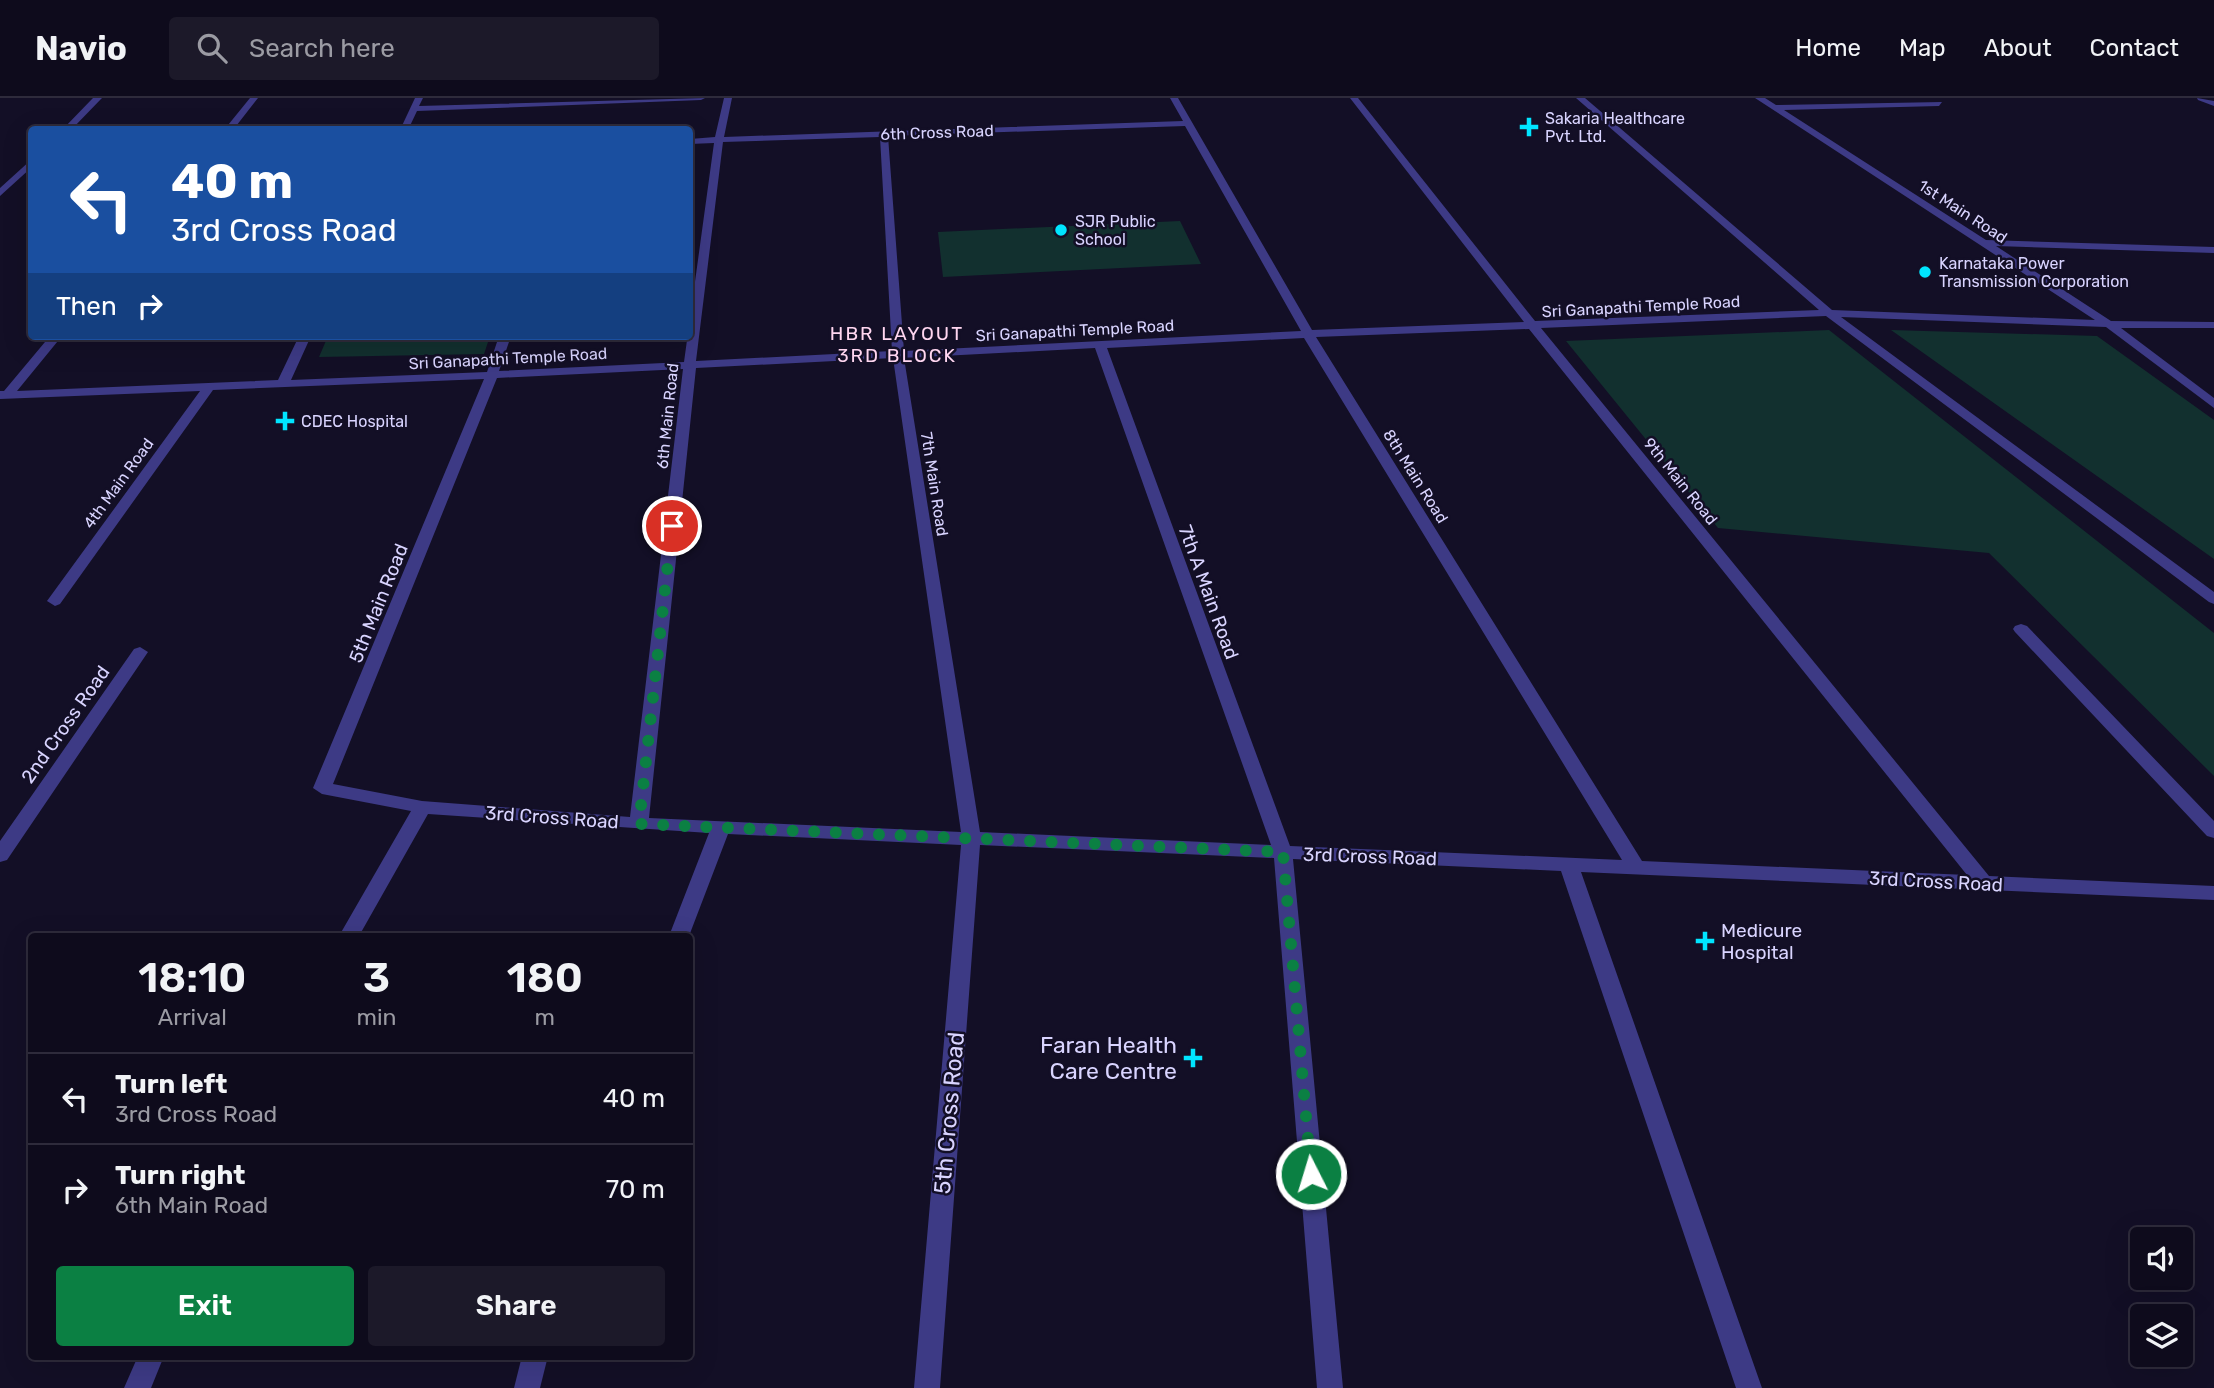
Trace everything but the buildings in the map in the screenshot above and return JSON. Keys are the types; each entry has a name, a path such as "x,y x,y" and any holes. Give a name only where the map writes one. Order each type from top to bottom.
{"street":[{"path":"70,126 98,98"},
{"path":"231,126 254,98"},
{"path":"406,126 419,98"},
{"path":"414,109 701,98"},
{"name":"6th Main Road","path":"639,824 690,364 719,140 728,98"},
{"name":"8th Main Road","path":"1174,98 1185,123 1308,334 1636,868"},
{"name":"9th Main Road","path":"1354,98 1533,326 1984,883"},
{"path":"1580,98 1829,313 2214,599"},
{"name":"1st Main Road","path":"1759,98 2109,324 2214,404"},
{"path":"2201,98 2214,104"},
{"path":"1774,108 1939,103"},
{"name":"6th Cross Road","path":"693,141 1185,123"},
{"name":"7th Main Road","path":"884,134 898,355 971,838"},
{"path":"0,193 28,166"},
{"path":"1983,243 2214,250"},
{"name":"Sri Ganapathi Temple Road","path":"3,395 492,375 1308,334 1829,313 2109,324 2214,325"},
{"path":"3,395 52,340"},
{"path":"283,383 303,340"},
{"name":"5th Main Road","path":"422,807 322,788 492,375 504,340"},
{"name":"7th A Main Road","path":"1100,345 1283,852"},
{"name":"4th Main Road","path":"55,601 210,386"},
{"path":"2021,629 2214,832"},
{"name":"2nd Cross Road","path":"0,855 140,652"},
{"path":"351,933 422,807"},
{"name":"3rd Cross Road","path":"422,807 639,824 2214,893"},
{"path":"681,933 721,827"},
{"name":"5th Cross Road","path":"927,1388 971,838"},
{"path":"1283,852 1330,1388"},
{"path":"1569,864 1749,1388"},
{"path":"137,1388 149,1360"},
{"path":"527,1388 534,1360"}],"green space":[{"path":"1180,221 1201,264 943,277 938,232"},
{"path":"1829,330 2214,633 2214,776 1989,553 1718,528 1566,341"},
{"path":"1891,330 2097,336 2214,420 2214,559"},
{"path":"326,340 489,340 484,354 319,357"}],"place":[{"name":"Sakaria Healthcare Pvt. Ltd.","path":"1529,127"},
{"name":"SJR Public School","path":"1061,230"},
{"name":"Karnataka Power Transmission Corporation","path":"1925,272"},
{"name":"CDEC Hospital","path":"285,421"},
{"name":"Medicure Hospital","path":"1705,941"},
{"name":"Faran Health Care Centre","path":"1193,1058"}],"district":[{"name":"HBR LAYOUT 3RD BLOCK","path":"897,344"}],"route":[{"path":"672,526 639,824 1283,852 1311,1174"}]}
